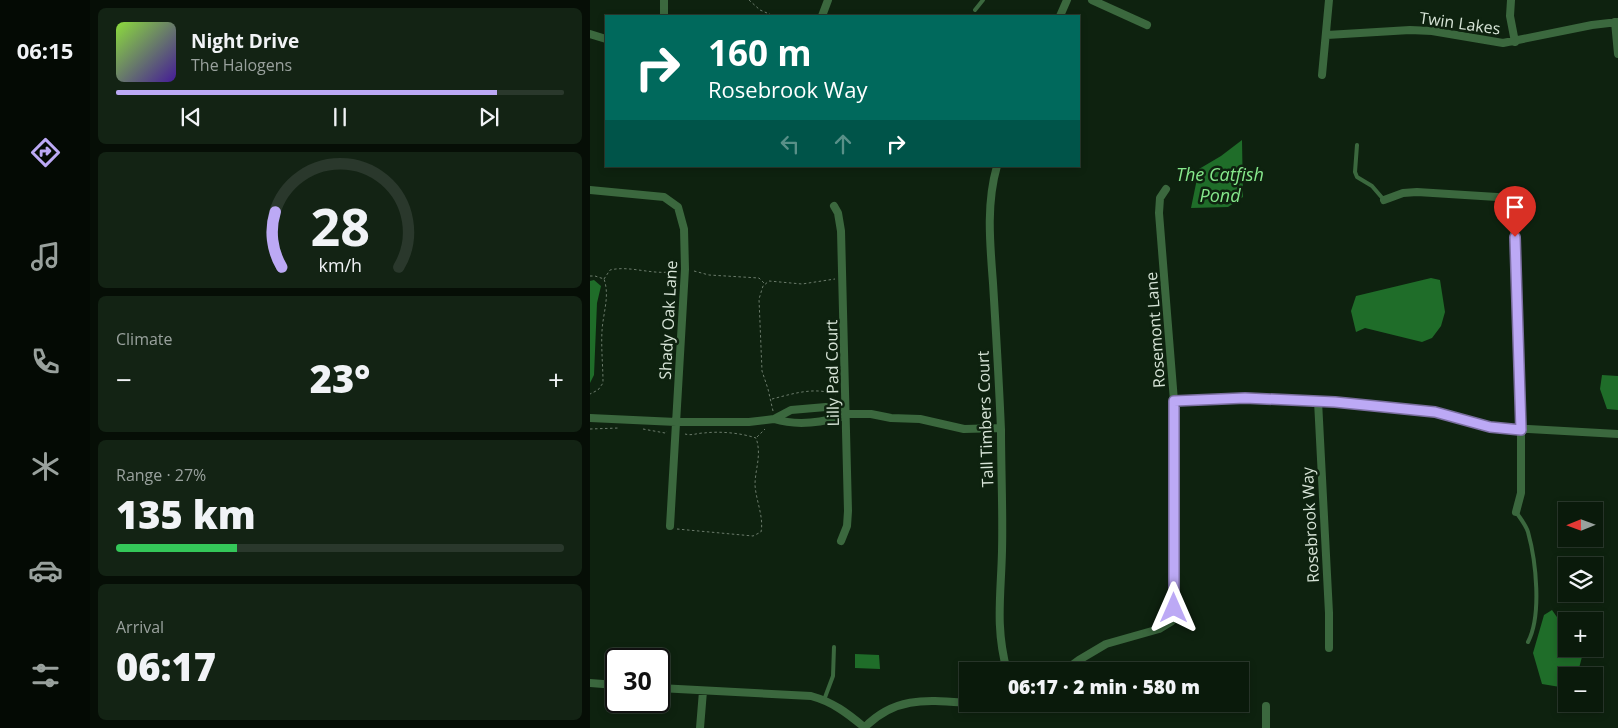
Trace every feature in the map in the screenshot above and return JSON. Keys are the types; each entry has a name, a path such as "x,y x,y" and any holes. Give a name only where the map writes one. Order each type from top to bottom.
{"street":[{"path":"664,0 664,15"},
{"path":"822,15 828,0"},
{"path":"1060,15 1067,0"},
{"path":"1092,0 1147,25"},
{"path":"1322,75 1329,0"},
{"path":"1511,0 1510,16 1515,42"},
{"path":"1616,22 1618,54"},
{"name":"Twin Lakes","path":"1327,35 1410,30 1432,31 1503,43 1515,42 1574,28 1616,22"},
{"path":"590,34 605,39"},
{"name":"Tall Timbers Court","path":"996,167 990,213 1000,428 1002,551 999,608 1001,648 1005,662"},
{"name":"Rosemont Lane","path":"1076,662 1106,644 1159,629 1172,621 1174,608 1174,401 1159,213 1160,198 1166,189"},
{"name":"Shady Oak Lane","path":"590,190 664,196 678,207 684,228 685,269 670,526"},
{"path":"1384,200 1403,193 1417,192 1513,198 1521,430 1521,493 1516,512"},
{"name":"Lilly Pad Court","path":"834,206 838,213 842,231 846,414 848,511 847,526 841,541"},
{"path":"1174,401 1245,398 1372,405 1435,412 1490,427 1618,434"},
{"name":"Rosebrook Way","path":"1318,401 1329,613 1329,648"},
{"path":"590,418 676,422 749,422 774,419 791,410 826,407 846,414 871,414 891,418 920,419 964,429 1000,428"},
{"path":"774,419 788,423 830,420 846,414"},
{"path":"590,682 605,684"},
{"path":"670,689 811,696 840,707 864,727 888,709 907,702 928,700 959,702"},
{"path":"700,728 703,691"},
{"path":"1266,706 1266,728"}],"lane":[{"path":"975,10 983,0"},
{"path":"1357,146 1355,172 1357,177 1372,186 1384,200"},
{"path":"1516,512 1527,531 1536,580 1536,608 1532,635 1528,642"},
{"path":"824,700 833,676 834,646"}],"path":[{"path":"749,0 760,10 772,15"},
{"path":"590,276 604,279 607,295 602,331 602,383 598,390 590,394"},
{"path":"774,419 771,399 762,371 762,329 759,300 763,286 770,281 802,284 843,277"},
{"path":"771,399 818,391 826,391 839,396"},
{"path":"640,429 665,433 676,422 685,435 736,433 756,438 759,447 755,485 762,525 760,532 753,536 747,536 683,530 670,526"},
{"path":"590,429 622,428"}],"water":[{"name":"The Catfish Pond","path":"1242,140 1243,197 1228,207 1191,208 1199,169 1221,156"},
{"path":"1431,278 1440,280 1445,312 1441,326 1432,338 1422,342 1365,328 1356,332 1351,311 1356,296"},
{"path":"594,280 601,286 597,303 594,375 590,383 590,281"},
{"path":"1602,375 1618,376 1618,410 1607,409 1600,389"},
{"path":"1552,610 1558,619 1558,657 1582,657 1579,667 1558,667 1558,687 1542,684 1533,653 1544,615"},
{"path":"855,654 879,655 880,669 855,668"}],"route":[{"path":"1174,608 1174,401 1245,398 1372,405 1435,412 1490,427 1521,430 1515,237"}]}
